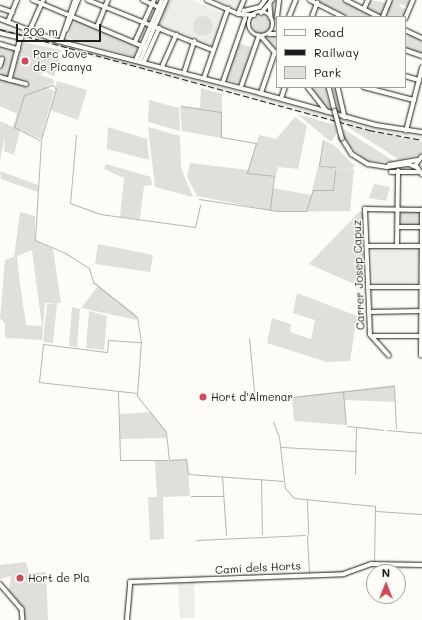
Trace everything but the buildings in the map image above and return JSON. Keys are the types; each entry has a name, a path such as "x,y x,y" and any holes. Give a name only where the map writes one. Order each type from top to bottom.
{"street":[{"path":"8,22 17,0"},
{"path":"33,0 42,2 70,16 144,46"},
{"path":"62,40 77,0"},
{"path":"88,0 214,50"},
{"path":"97,26 108,0"},
{"path":"143,0 153,2 161,8"},
{"path":"161,8 162,0"},
{"path":"138,60 152,26 166,0"},
{"path":"207,0 240,13 254,15 261,12 271,2"},
{"path":"240,13 244,0"},
{"path":"240,13 260,7 265,0"},
{"path":"269,34 273,26 279,0"},
{"path":"289,16 296,0"},
{"path":"310,0 342,16"},
{"path":"346,0 377,16"},
{"path":"364,9 368,0"},
{"path":"383,16 390,0"},
{"path":"406,17 413,0"},
{"path":"29,32 42,2"},
{"path":"135,42 153,2"},
{"path":"271,2 274,18"},
{"path":"312,16 317,3"},
{"path":"0,8 12,12"},
{"path":"204,78 228,9"},
{"path":"261,12 274,18"},
{"path":"240,13 276,53 261,93"},
{"path":"250,24 254,15"},
{"path":"0,19 29,32 261,93"},
{"path":"223,82 245,19"},
{"path":"273,26 276,29"},
{"path":"144,62 159,28"},
{"path":"406,30 421,38 422,31"},
{"path":"0,33 21,38 10,80"},
{"path":"260,36 276,34"},
{"path":"162,67 176,35"},
{"path":"241,87 260,36"},
{"path":"184,73 194,42"},
{"path":"0,44 18,49"},
{"path":"406,50 422,56"},
{"path":"0,66 2,59"},
{"path":"406,131 422,68"},
{"path":"406,76 419,80"},
{"path":"0,77 26,84"},
{"path":"204,78 345,116 406,131 422,132"},
{"path":"281,99 285,88"},
{"path":"309,88 324,105 326,111"},
{"path":"329,88 342,138 352,154 364,162 384,167 409,164 422,174"},
{"path":"338,88 345,116"},
{"path":"380,89 414,100"},
{"path":"321,109 324,105"},
{"path":"384,167 417,160 422,157"},
{"path":"417,160 417,169"},
{"path":"391,172 417,169"},
{"path":"397,246 398,171"},
{"name":"Carrer Josep Capuz","path":"389,356 371,336 365,209 398,209"},
{"path":"398,209 422,210 421,356"},
{"path":"398,227 421,227"},
{"path":"367,246 422,246"},
{"path":"368,287 422,287"},
{"path":"369,312 421,311"},
{"path":"371,336 421,336"},
{"name":"Camí dels Horts","path":"127,620 130,582 344,574 371,564 422,565"},
{"path":"0,584 22,609 23,620"}],"shaded area":[{"path":"173,0 192,0 224,14 212,47 162,26"},
{"path":"217,0 242,0 238,9"},
{"path":"0,26 370,127 422,137 422,142 393,138 38,42 0,31"},
{"path":"371,248 419,249 419,283 373,283"},
{"path":"194,581 195,618 180,618 178,582"}],"green space":[{"path":"169,0 173,0 162,26 158,25"},
{"path":"315,0 342,0 374,16 346,16"},
{"path":"370,0 387,3 381,16 367,8"},
{"path":"392,0 411,0 408,7 400,4 399,6 407,10 404,16 385,16"},
{"path":"199,16 207,16 213,22 213,30 207,36 199,36 193,30 193,22"},
{"path":"258,16 266,16 271,21 269,32 266,34 258,34 253,29 253,21"},
{"path":"75,20 139,46 134,57 67,38"},
{"path":"408,33 422,41 422,55 406,47"},
{"path":"276,36 276,51 266,38"},
{"path":"23,42 61,50 54,77 46,72 39,75 53,79 54,84 46,87 54,91 41,139 20,130 14,155 4,151 5,136 0,160 0,121 13,127 17,114 0,106 0,79 26,86 27,82 13,78"},
{"path":"238,43 253,48 239,83 226,80"},
{"path":"0,46 15,50 8,77 0,74"},
{"path":"57,81 87,90 78,120 50,110"},
{"path":"201,88 222,94 222,138 182,131 180,106 200,108"},
{"path":"310,88 325,88 331,110 328,109"},
{"path":"332,88 336,88 343,112 339,113"},
{"path":"149,100 179,108 180,131 148,122"},
{"path":"297,114 335,125 337,133 331,142"},
{"path":"295,117 307,126 298,169 278,167 273,188 311,195 318,167 354,169 350,211 278,212 197,196 187,177 190,163 248,170 259,135 276,139"},
{"path":"343,124 422,142 422,154 400,160"},
{"path":"108,127 147,139 149,160 107,149"},
{"path":"148,127 180,136 181,168 193,197 155,187"},
{"path":"342,128 395,162 366,161 348,145"},
{"path":"324,140 335,146 355,166 351,169 319,166"},
{"path":"106,164 151,177 152,185 144,186 140,219 120,217 124,178 104,169"},
{"path":"0,171 38,185 38,192 1,179"},
{"path":"374,184 390,187 386,201 369,198"},
{"path":"400,211 420,212 420,225 400,225"},
{"path":"20,212 35,216 35,240 53,249 61,303 45,303 42,340 5,338 5,324 0,318 5,260 14,257","holes":["32,250 42,326 26,325 19,276 17,256"]},
{"path":"359,212 363,212 363,288 309,264"},
{"path":"98,244 153,255 150,272 95,264"},
{"path":"98,286 135,314 137,320 81,308"},
{"path":"297,293 357,316 350,361 327,362 267,343 272,318 291,324 290,332 311,339 315,320 293,313"},
{"path":"57,303 53,343 43,342 47,304"},
{"path":"72,307 80,309 77,347 69,346"},
{"path":"89,311 107,316 104,350 86,348"},
{"path":"394,385 395,402 345,400 346,425 294,421 292,397"},
{"path":"151,412 166,431 166,438 120,439 119,414"},
{"path":"187,459 190,496 163,497 164,539 150,540 148,497 157,497 155,461"},
{"path":"26,562 29,573 46,572 48,620 24,620 24,609 6,589 9,589 11,576 0,579 0,565"}],"waterway":[{"path":"41,139 56,89 53,85 24,95 14,127 41,141 35,240 65,253 89,268 93,282 137,317 141,341 137,396 166,432 169,460 186,459 188,474 284,481 285,488 294,498 375,506 374,562 417,563"},
{"path":"181,106 221,112 221,137 256,143 247,173 274,176 270,210"},
{"path":"76,135 70,203 100,214 195,227 200,205"},
{"path":"323,140 319,166 335,167"},
{"path":"199,199 278,211 306,211 313,190 333,190 335,170"},
{"path":"249,338 255,401 394,386 396,428"},
{"path":"137,393 39,382 43,344 107,352 108,340 140,342"},
{"path":"118,391 120,460 167,460"},
{"path":"343,392 346,424"},
{"path":"273,422 279,437 284,480"},
{"path":"347,426 383,430"},
{"path":"355,474 356,428"},
{"path":"387,430 422,433"},
{"path":"281,447 356,451"},
{"path":"222,476 226,535"},
{"path":"261,479 262,534"},
{"path":"191,496 223,496"},
{"path":"307,500 308,534"},
{"path":"376,511 422,514"},
{"path":"196,540 305,535"},
{"path":"307,535 309,574 347,571"},
{"path":"359,566 366,564"}],"railway":[{"path":"0,29 369,130 422,140"}],"place":[{"name":"Parc Jove de Picanya","path":"25,61"},
{"name":"Hort d'Almenar","path":"203,397"},
{"name":"Hort de Pla","path":"20,578"}]}
